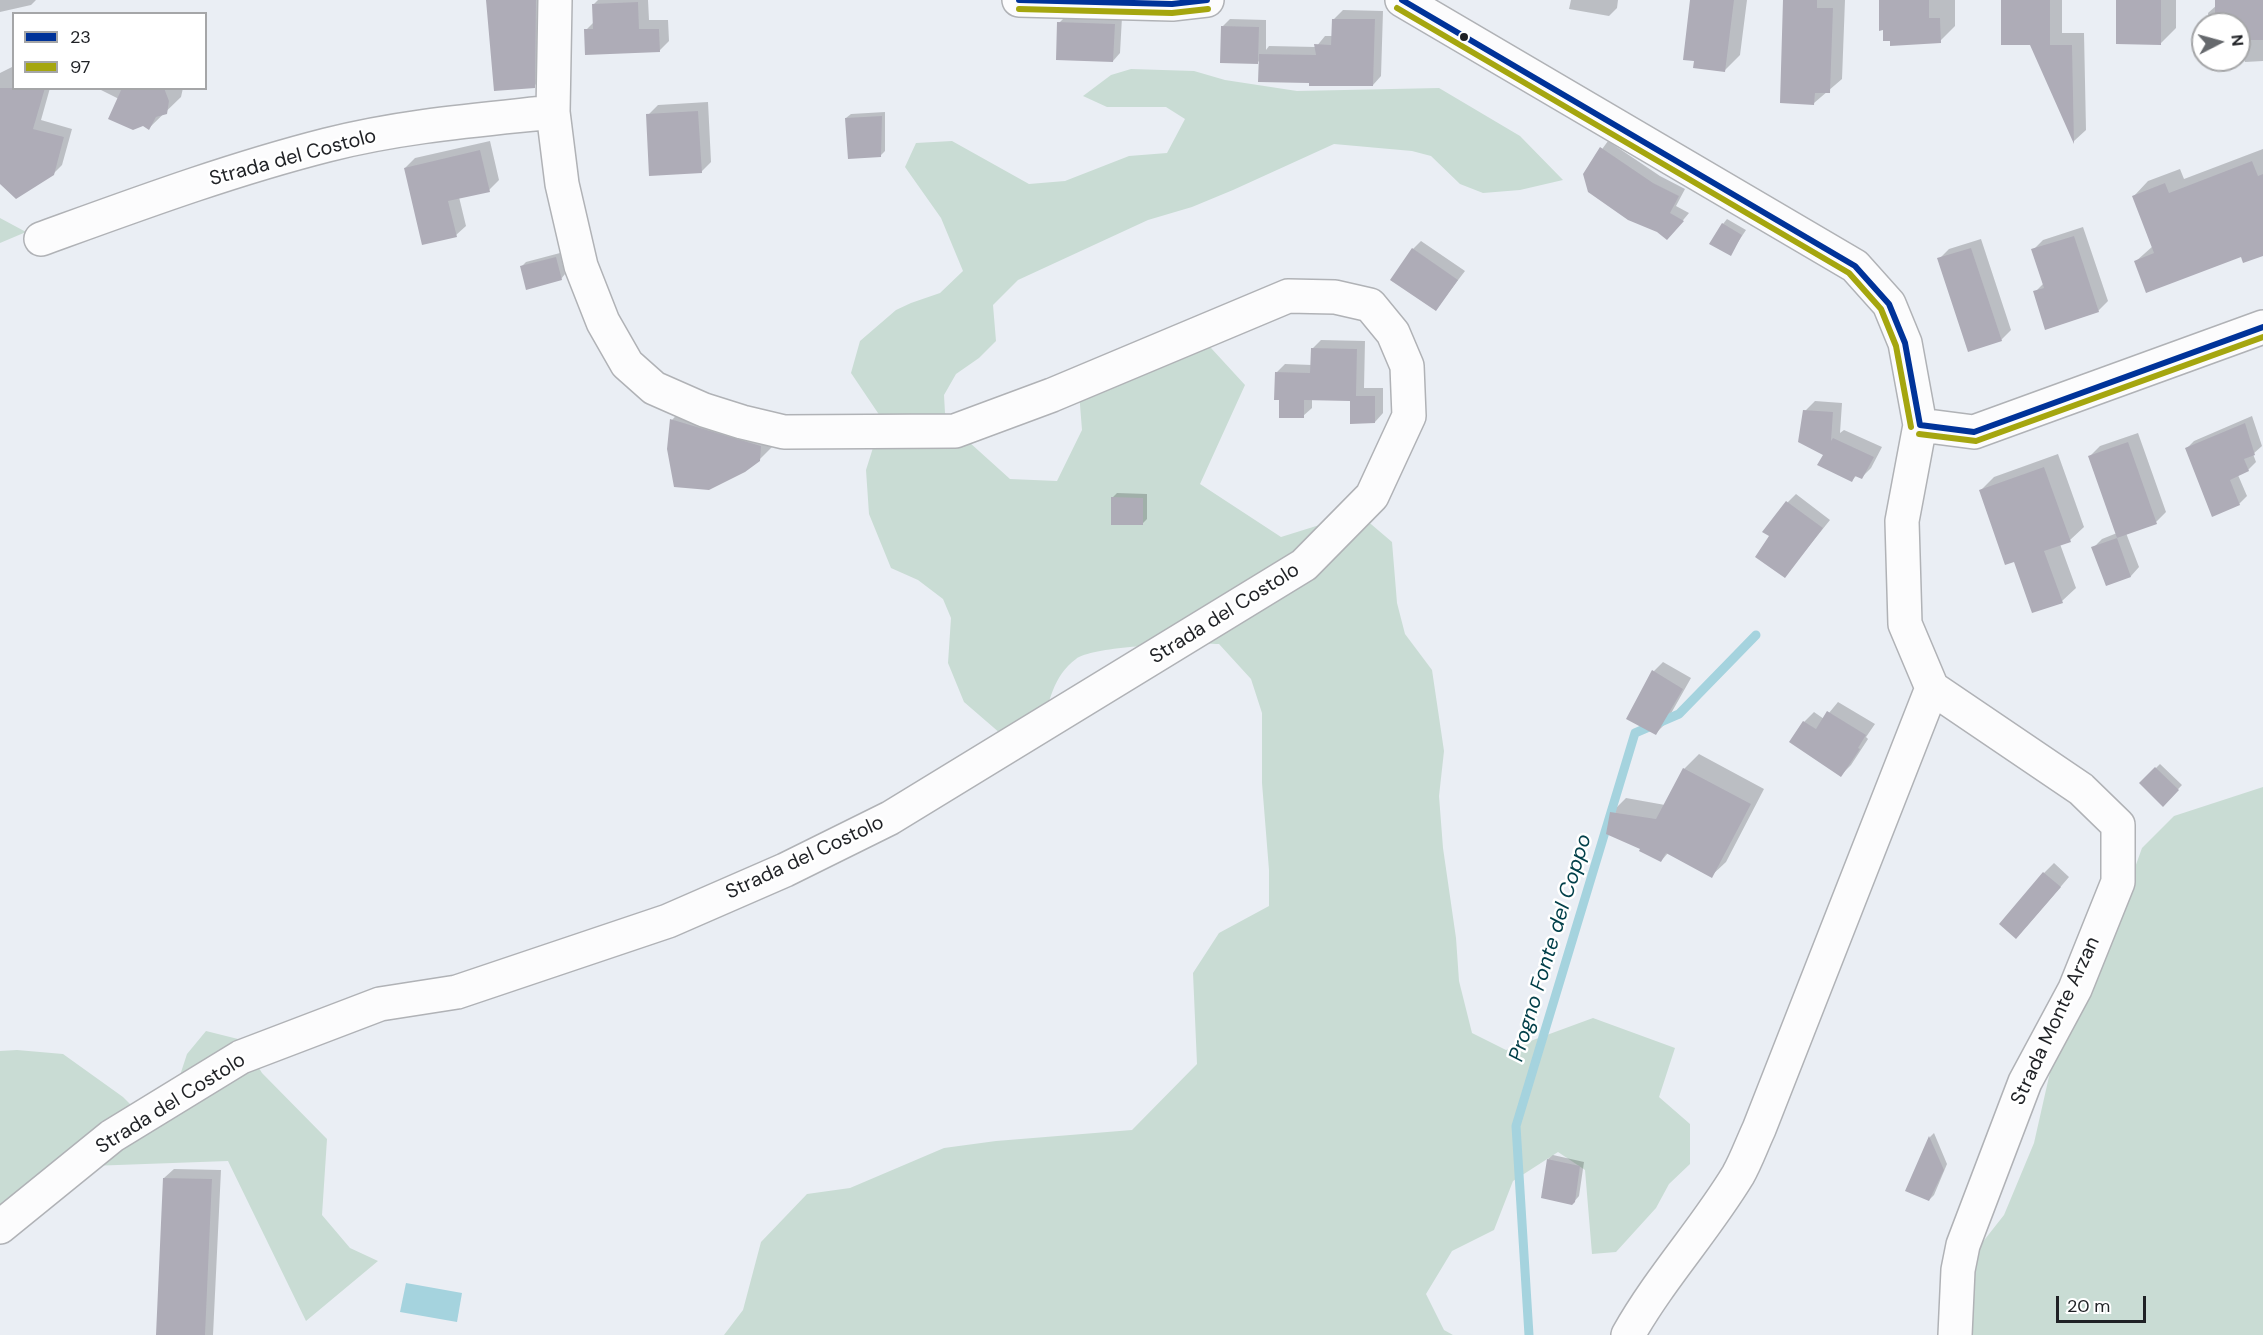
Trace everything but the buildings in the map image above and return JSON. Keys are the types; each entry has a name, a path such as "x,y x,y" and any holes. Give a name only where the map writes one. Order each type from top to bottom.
{"street":[{"name":"Strada del Costolo","path":"0,1227 112,1136 241,1057 380,1004 457,992 668,921 785,870 890,818 1304,566 1372,496 1409,416 1407,366 1393,333 1370,304 1335,297 1288,296 1052,395 955,431 784,432 704,410 654,388 627,364 603,322 581,266 562,184 553,112 555,0"},
{"path":"1019,0 1172,3 1207,0"},
{"path":"1402,0 1855,266 1889,304 1905,342 1920,425 1902,521 1905,624 1932,688 1759,1129 1739,1174 1691,1244 1645,1305 1628,1335"},
{"name":"Strada del Costolo","path":"40,239 220,175 329,144 441,124 553,112"},
{"path":"1920,425 1974,432 2263,327"},
{"name":"Strada Monte Arzan","path":"1932,688 2081,789 2118,825 2118,882 2075,989 2025,1082 1963,1245 1958,1270 1955,1335"}],"green space":[{"path":"1131,69 1194,71 1225,80 1297,91 1439,88 1520,136 1563,180 1520,190 1483,193 1460,184 1431,156 1412,151 1334,144 1192,207 1148,220 1018,280 993,305 996,341 979,358 956,374 944,395 945,413 969,442 1010,479 1057,481 1082,430 1079,392 1200,336 1245,385 1200,484 1281,537 1358,513 1392,542 1397,603 1405,634 1432,670 1444,751 1439,796 1443,848 1456,938 1459,981 1472,1033 1506,1050 1593,1018 1675,1048 1659,1097 1690,1124 1690,1164 1669,1184 1656,1208 1616,1252 1592,1254 1585,1170 1558,1152 1513,1181 1494,1230 1452,1251 1426,1294 1444,1330 1453,1335 724,1335 743,1310 761,1242 807,1194 850,1188 944,1148 996,1141 1132,1130 1197,1064 1193,973 1219,933 1269,906 1269,870 1262,783 1262,713 1251,679 1219,644 1123,648 1087,654 1076,659 1057,681 1042,728 1008,740 964,702 948,663 951,618 943,599 918,580 891,568 869,514 866,470 882,419 851,373 860,341 896,310 940,293 963,271 941,218 905,167 916,143 952,141 1029,184 1065,181 1129,156 1167,153 1185,119 1166,107 1107,107 1083,96 1111,75"},
{"path":"0,218 26,232 0,243"},
{"path":"2263,787 2263,1335 1964,1335 1967,1262 2004,1215 2034,1143 2055,1050 2115,923 2142,848 2174,816"},
{"path":"206,1031 242,1040 262,1073 327,1139 322,1215 350,1248 378,1261 306,1321 228,1161 90,1166 0,1239 0,1051 17,1050 63,1054 123,1097 150,1124 167,1115 187,1054"}],"water":[{"path":"406,1283 462,1293 457,1322 400,1312"}],"waterway":[{"name":"Progno Fonte del Coppo","path":"1529,1335 1516,1126 1635,733 1679,714 1756,635"}],"transit line":[{"name":"23","path":"1019,0 1172,4 1207,0"},
{"name":"23","path":"1402,0 1855,266 1889,304 1905,343 1920,425"},
{"name":"97","path":"1397,8 1849,273 1881,309 1896,346 1911,427"},
{"name":"97","path":"1019,9 1172,13 1208,9"},
{"name":"23","path":"1920,425 1974,432 2263,327"},
{"name":"97","path":"1919,434 1976,441 2263,337"}]}
